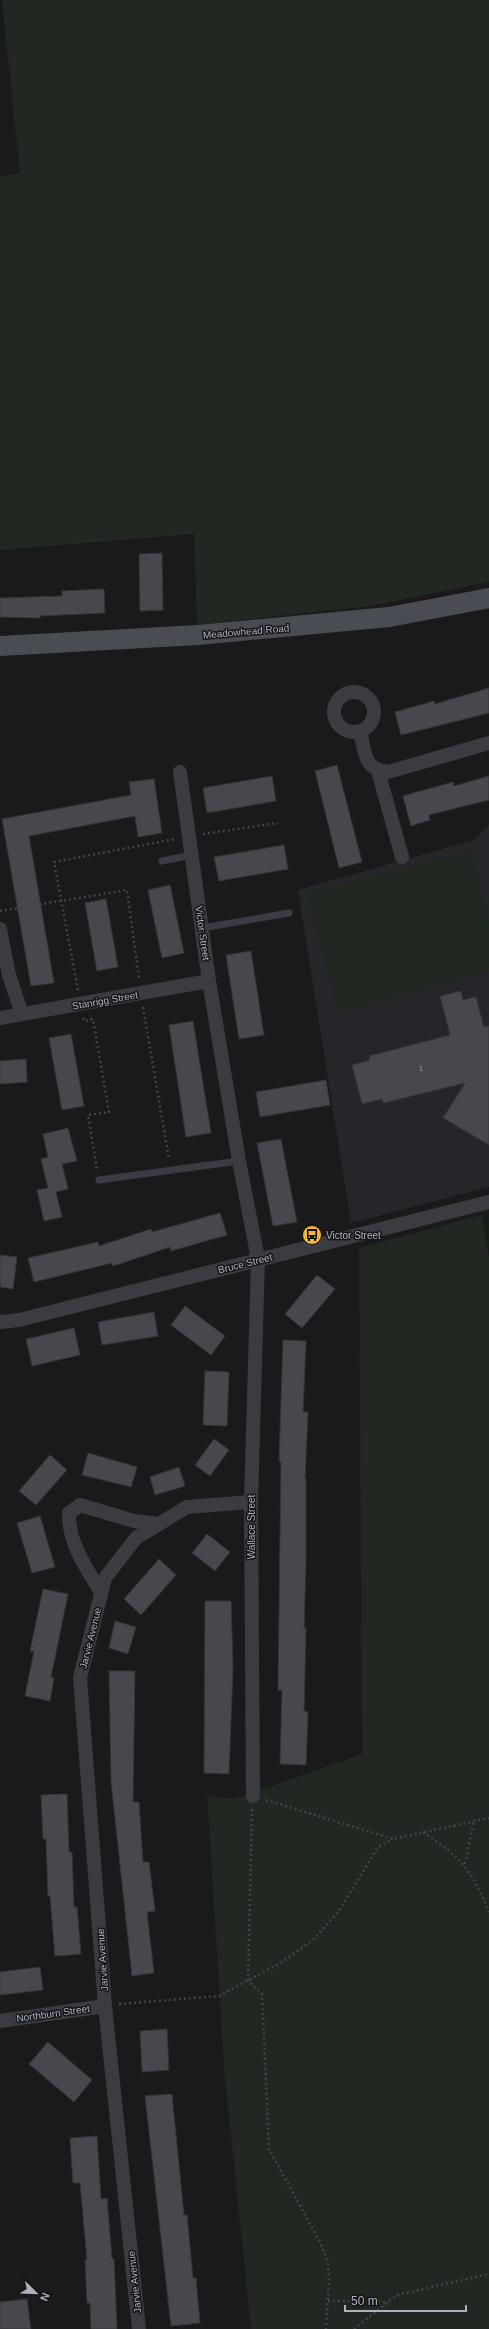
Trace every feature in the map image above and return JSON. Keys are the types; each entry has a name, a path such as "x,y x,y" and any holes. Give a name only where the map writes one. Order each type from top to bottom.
{"street":[{"name":"Meadowhead Road","path":"0,646 198,635 389,617 489,600"},
{"path":"360,731 368,763 378,771 388,772 489,743"},
{"path":"378,771 402,857"},
{"name":"Victor Street","path":"180,772 209,981 239,1161 258,1259"},
{"path":"0,929 9,975 22,1014"},
{"name":"Stanrigg Street","path":"0,1018 209,981"},
{"name":"Bruce Street","path":"0,1322 19,1320 489,1202"},
{"name":"Wallace Street","path":"252,1796 251,1502 258,1259"},
{"name":"Jarvie Avenue","path":"139,2329 105,2006 80,1678 104,1578 136,1538 188,1507 251,1502"},
{"path":"101,1592 80,1556 69,1527 69,1513 80,1505 134,1521 159,1524"},
{"name":"Northburn Street","path":"0,2021 105,2006"}],"lane":[{"path":"162,861 192,855"},
{"path":"202,928 290,914"},
{"path":"99,1180 239,1161"}],"path":[{"path":"99,1180 88,1115 109,1112 93,1019 84,1021 54,862 189,837 278,823"},
{"path":"326,2329 328,2263 320,2242 269,2149 262,1994 248,1980 252,1796 394,1839"},
{"path":"105,2006 219,1996 282,1962 313,1940 339,1911 378,1847 394,1839 474,1820 489,1818"},
{"path":"465,1864 474,1820"},
{"path":"423,1832 450,1849 465,1864 489,1912"},
{"path":"354,2329 397,2295 489,2274"},
{"path":"328,2301 390,2302"}],"shaded area":[{"path":"2,0 489,0 489,582 370,606 197,625 194,534 0,550 0,176 20,174"},
{"path":"489,824 489,1187 351,1223 298,890 474,840"},
{"path":"471,850 489,920 489,972 338,1012 307,893"},
{"path":"482,1215 489,1257 489,2329 251,2329 225,2078 207,1796 235,1799 362,1754 359,1248"}],"building":[{"path":"162,553 163,610 140,611 139,554"},
{"path":"104,589 105,613 40,616 40,618 0,617 0,598 62,596 62,591"},
{"path":"489,688 489,713 401,735 395,712 434,701 435,704"},
{"path":"337,765 362,862 339,868 315,771"},
{"path":"272,776 276,801 207,813 203,788"},
{"path":"489,776 489,800 429,815 430,820 411,826 403,796 453,782 454,786"},
{"path":"154,779 162,833 138,837 135,816 29,836 54,983 31,986 2,819 131,795 129,782"},
{"path":"284,845 288,869 219,881 214,857"},
{"path":"170,885 184,953 162,958 148,890"},
{"path":"106,899 118,967 97,971 85,903"},
{"path":"251,951 264,1035 239,1039 226,955"},
{"path":"461,991 463,1000 476,997 484,1027 489,1026 489,1145 443,1118 465,1083 383,1103 382,1099 362,1104 352,1065 370,1060 369,1056 450,1035 440,996"},
{"path":"193,1021 211,1133 186,1137 169,1025"},
{"path":"71,1034 84,1106 62,1110 49,1038"},
{"path":"26,1059 27,1082 0,1084 0,1061"},
{"path":"326,1080 330,1105 260,1117 256,1092"},
{"path":"68,1128 77,1161 62,1164 68,1189 56,1192 62,1217 44,1221 37,1190 48,1188 41,1159 48,1157 43,1134"},
{"path":"281,1139 297,1222 273,1226 257,1143"},
{"path":"220,1213 227,1235 171,1251 170,1247 113,1266 112,1263 34,1282 28,1258 98,1242 99,1246 151,1229 152,1232"},
{"path":"0,1255 17,1257 13,1289 0,1287"},
{"path":"317,1275 335,1289 302,1328 285,1314"},
{"path":"185,1306 225,1336 211,1355 171,1325"},
{"path":"154,1312 158,1336 102,1345 98,1322"},
{"path":"74,1328 80,1355 32,1366 26,1339"},
{"path":"283,1340 306,1341 303,1412 308,1412 305,1479 306,1559 304,1628 306,1628 304,1711 308,1712 306,1765 280,1764 282,1690 278,1690 281,1462 279,1462"},
{"path":"205,1371 229,1372 227,1426 203,1425"},
{"path":"214,1439 229,1450 210,1476 195,1465"},
{"path":"88,1453 137,1467 131,1487 82,1475"},
{"path":"50,1455 67,1470 36,1505 19,1491"},
{"path":"179,1467 185,1486 155,1495 150,1477"},
{"path":"40,1516 55,1567 32,1573 17,1523"},
{"path":"207,1534 230,1552 215,1571 192,1553"},
{"path":"159,1559 176,1575 141,1615 124,1599"},
{"path":"43,1589 68,1594 51,1677 54,1678 50,1701 25,1696 34,1651 30,1651"},
{"path":"205,1601 231,1601 233,1667 229,1774 204,1773"},
{"path":"115,1621 136,1627 128,1654 109,1648"},
{"path":"109,1671 135,1671 133,1802 139,1802 143,1862 149,1862 155,1911 147,1912 154,1973 132,1976 111,1781"},
{"path":"67,1794 69,1852 72,1852 74,1907 77,1907 81,1954 55,1956 50,1896 48,1896 46,1839 43,1839 41,1795"},
{"path":"40,1967 43,1990 0,1995 0,1972"},
{"path":"167,2029 169,2070 142,2072 140,2031"},
{"path":"48,2042 92,2080 74,2102 29,2064"},
{"path":"172,2094 184,2215 187,2215 193,2278 196,2278 200,2323 171,2326 145,2096"},
{"path":"97,2136 101,2199 107,2198 112,2259 114,2259 117,2329 91,2329 90,2303 87,2303 85,2260 87,2260 80,2183 73,2183 70,2138"},
{"path":"27,2299 31,2329 0,2329 0,2302"}],"place":[{"name":"Victor Street","path":"312,1235"}]}
